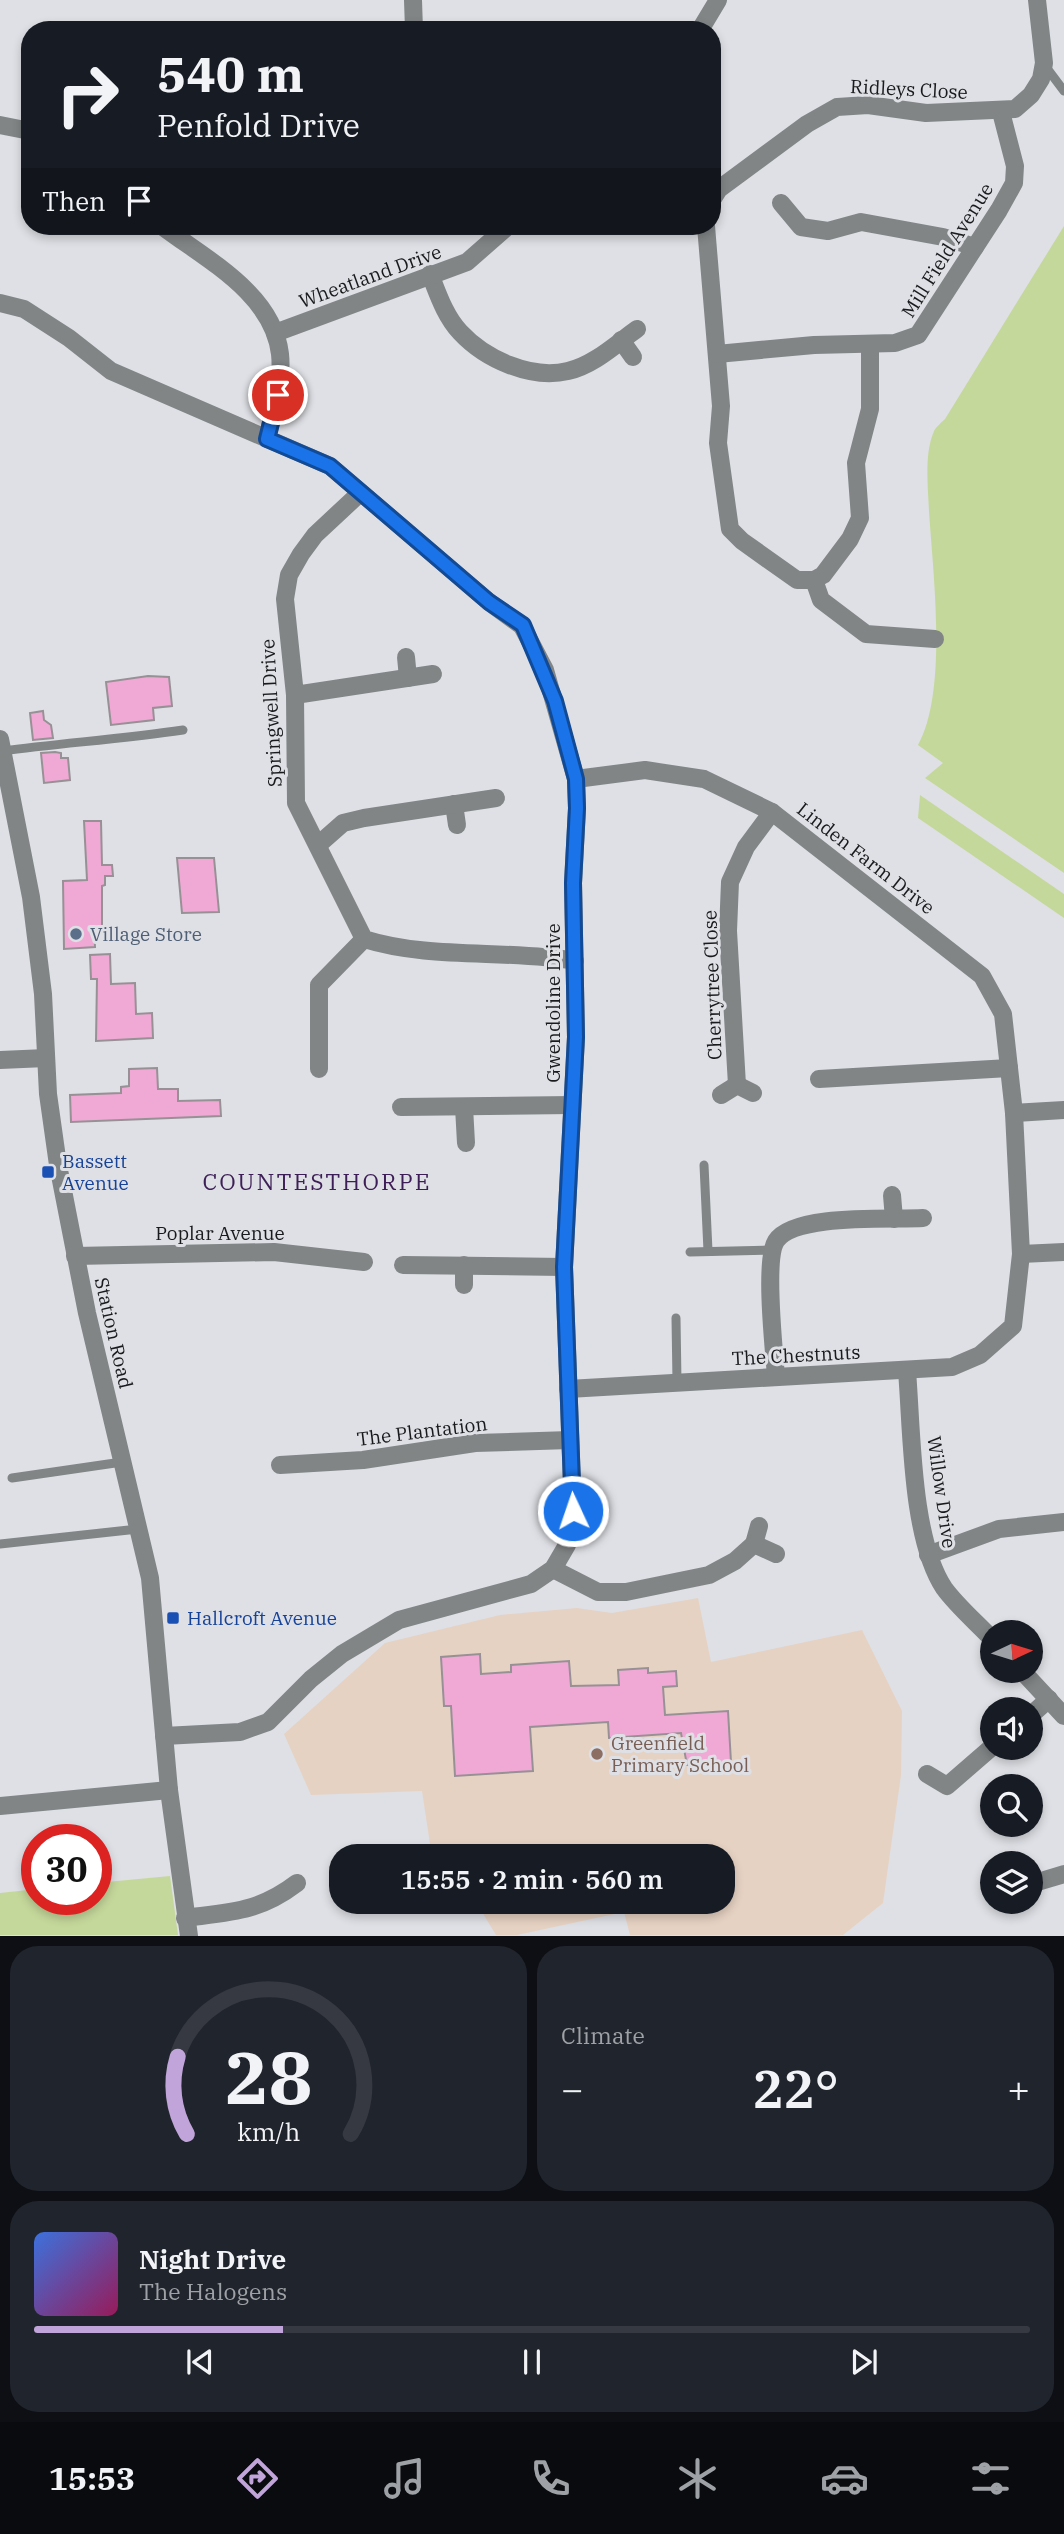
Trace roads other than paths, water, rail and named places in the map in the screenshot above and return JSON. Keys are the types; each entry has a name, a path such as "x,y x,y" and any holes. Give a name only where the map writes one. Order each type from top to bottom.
{"street":[{"path":"413,0 414,21"},
{"path":"705,21 718,0"},
{"name":"Ridleys Close","path":"721,188 807,124 837,107 868,105 926,113 1001,112 1015,108 1031,95 1041,79 1044,62 1037,0"},
{"name":"Mill Field Avenue","path":"717,354 814,345 895,343 918,335 1014,183 1014,166 1001,112"},
{"path":"0,125 21,129"},
{"path":"781,203 801,227 828,231 861,222 943,237 975,247"},
{"path":"174,235 252,295 275,333 280,355 278,395 267,439"},
{"name":"Wheatland Drive","path":"275,333 467,262 498,235"},
{"path":"707,235 721,406 718,443 730,528 742,541 797,580 814,580 824,575 850,539 859,517 856,463 870,409 870,345"},
{"path":"430,274 444,309 460,332 510,366 547,373 568,371 591,362 637,329"},
{"name":"Gwendoline Drive","path":"0,303 24,309 69,338 111,371 330,466 489,602 523,625 555,701 576,779 572,1105 564,1267 573,1511 567,1545 554,1569"},
{"path":"621,340 633,356"},
{"name":"Springwell Drive","path":"360,493 315,535 289,575 285,599 295,695 296,803 363,939"},
{"path":"814,580 821,600 866,634 935,639"},
{"path":"406,657 408,678"},
{"path":"295,695 433,674"},
{"name":"Station Road","path":"1,745 31,897 43,994 46,1058 58,1165 75,1256 150,1578 169,1790 187,1927"},
{"name":"Linden Farm Drive","path":"576,779 645,770 704,779 772,812 982,976 1003,1014 1014,1113 1021,1254 1013,1326"},
{"path":"318,845 343,823 496,798"},
{"path":"454,804 457,825"},
{"name":"Cherrytree Close","path":"721,1095 745,1089 728,931 730,882 746,847 772,812"},
{"path":"319,1069 309,1045 319,985 363,939 394,949 543,955 575,961"},
{"path":"0,1059 46,1058"},
{"path":"819,1079 1009,1068"},
{"path":"401,1107 572,1105"},
{"path":"464,1107 466,1143"},
{"path":"1014,1113 1064,1110"},
{"path":"892,1195 894,1219"},
{"path":"776,1376 771,1267 776,1241 793,1227 814,1223 923,1218"},
{"name":"Poplar Avenue","path":"75,1256 274,1252 365,1262"},
{"path":"1021,1254 1064,1252"},
{"path":"403,1265 564,1267"},
{"path":"464,1265 464,1285"},
{"name":"The Chestnuts","path":"568,1389 952,1367 980,1355 1013,1326"},
{"name":"Willow Drive","path":"907,1371 915,1478 928,1555 944,1588 980,1626"},
{"name":"The Plantation","path":"280,1465 363,1460 475,1443 570,1440"},
{"path":"928,1555 999,1529 1064,1522"},
{"path":"164,1736 240,1732 268,1722 311,1679 342,1654 399,1620 454,1603 498,1596 531,1584 554,1569 598,1592 626,1592 709,1575 735,1561 754,1544 759,1526"},
{"path":"754,1544 776,1554"},
{"path":"1035,1684 1064,1716"},
{"path":"1043,1704 1049,1699"},
{"path":"928,1774 947,1786 980,1758"},
{"path":"0,1805 169,1790"},
{"path":"1043,1880 1064,1874"},
{"path":"187,1927 273,1901 297,1883"}],"lane":[{"path":"1044,62 1052,79 1064,91"},
{"path":"1,745 131,738 183,730"},
{"path":"704,1165 708,1251"},
{"path":"690,1252 774,1250"},
{"path":"676,1318 677,1382"},
{"path":"12,1478 122,1462"},
{"path":"0,1544 138,1529"}],"place":[{"name":"Village Store","path":"76,934"},
{"name":"Bassett Avenue","path":"48,1172"},
{"name":"Hallcroft Avenue","path":"173,1618"},
{"name":"Greenfield Primary School","path":"597,1754"}],"district":[{"name":"COUNTESTHORPE","path":"317,1182"}]}
